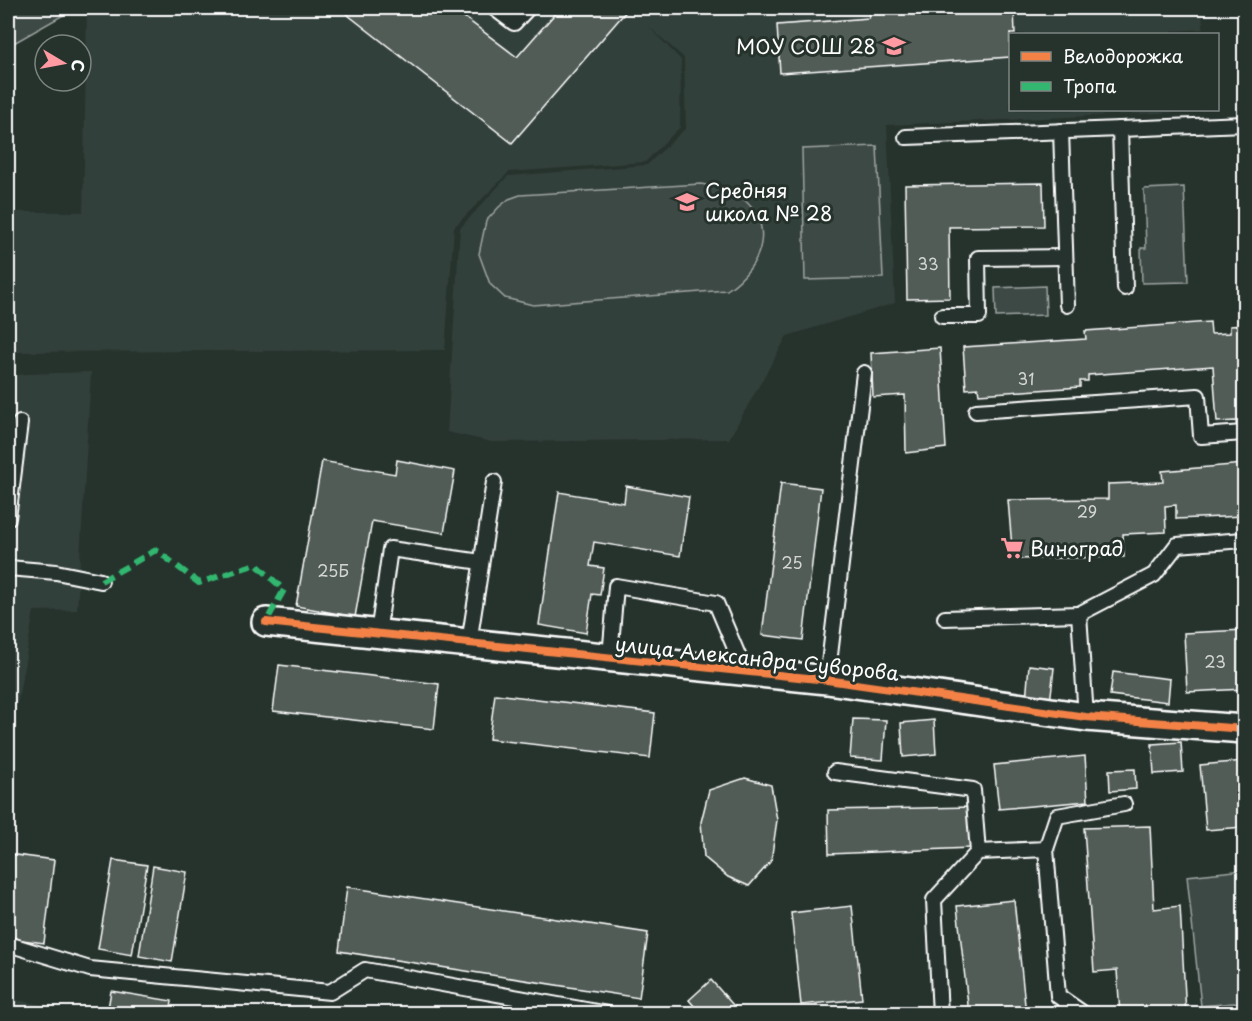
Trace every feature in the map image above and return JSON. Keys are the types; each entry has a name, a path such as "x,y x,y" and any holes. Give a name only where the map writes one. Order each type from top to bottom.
{"street":[{"name":"улица Александра Суворова","path":"266,622 827,680 1086,717 1245,729"}],"lane":[{"path":"494,8 514,23 528,8"},
{"path":"906,137 1245,124"},
{"path":"1119,129 1125,288"},
{"path":"1061,131 1067,304"},
{"path":"942,316 979,315 978,258 1065,257"},
{"path":"827,680 864,373"},
{"path":"976,411 1198,396 1201,436 1245,433"},
{"path":"8,518 20,423"},
{"path":"469,643 494,482"},
{"path":"945,618 1079,614 1154,575 1177,545 1245,540"},
{"path":"378,634 390,549 481,562"},
{"path":"8,568 56,572 101,581"},
{"path":"610,657 616,586 716,603 745,672"},
{"path":"1079,614 1086,717"},
{"path":"835,772 973,790 978,852"},
{"path":"1084,1014 1058,996 1046,849 1057,816 1124,804"},
{"path":"940,1014 934,900 978,852 1046,849"},
{"path":"8,944 90,969 330,992 365,970 608,1014"}],"shaded area":[{"path":"8,8 65,8 67,13 12,44 8,76"},
{"path":"87,8 1202,8 1203,29 1172,31 1172,33 1009,33 1009,111 1203,111 887,125 895,303 787,336 729,439 492,442 447,432 460,228 508,176 647,165 686,128 684,58 648,26 681,60 680,127 645,162 509,172 454,227 445,350 8,352 8,285 16,212 83,212 85,93 93,93 93,33 87,33"},
{"path":"877,146 883,278 805,280 802,149"},
{"path":"701,184 724,188 737,194 750,205 758,218 761,244 757,257 750,269 727,290 533,305 505,298 490,284 479,254 486,221 509,199 520,195"},
{"path":"1184,187 1188,282 1142,283 1141,248 1146,248 1144,189"},
{"path":"1045,286 1046,315 996,317 995,288"},
{"path":"91,372 77,610 34,611 8,756 8,376"},
{"path":"1244,870 1244,1002 1201,1006 1187,876"},
{"path":"8,998 78,1013 8,1013"}],"building":[{"path":"339,8 452,8 517,57 560,8 629,8 512,143"},
{"name":"МОУ СОШ 28","path":"868,8 917,8 917,15 1014,9 1015,33 1009,33 1009,57 780,73 777,25 869,18"},
{"path":"1043,183 1044,226 949,227 950,298 907,299 905,185"},
{"path":"1210,322 1211,334 1230,333 1230,326 1244,325 1244,428 1237,428 1236,421 1217,422 1213,366 1088,375 1088,381 1080,381 1080,387 979,394 978,388 966,389 963,347 1086,339 1085,331"},
{"path":"940,348 946,448 906,453 905,395 873,397 871,353"},
{"path":"397,460 455,471 444,533 372,521 355,617 296,606 322,461 395,474"},
{"path":"1244,464 1244,516 1176,519 1176,505 1165,506 1166,532 1123,534 1124,557 1013,559 1008,500 1108,499 1108,484 1163,482 1162,471"},
{"path":"781,483 821,488 803,640 762,635"},
{"path":"626,486 689,497 680,556 594,542 590,566 604,568 600,595 592,594 586,633 539,625 559,492 624,503"},
{"path":"1244,630 1244,689 1187,692 1184,633"},
{"path":"279,665 439,684 434,729 273,711"},
{"path":"1029,665 1054,668 1050,703 1026,701"},
{"path":"1113,672 1170,679 1168,702 1110,695"},
{"path":"495,694 655,713 650,758 489,739"},
{"path":"853,719 886,720 883,760 850,758"},
{"path":"934,720 936,754 903,757 901,723"},
{"path":"1181,742 1183,772 1154,774 1152,744"},
{"path":"1085,756 1088,801 999,809 994,765"},
{"path":"1244,761 1244,827 1206,830 1200,765"},
{"path":"1135,769 1136,789 1110,791 1109,770"},
{"path":"745,778 771,785 777,820 771,861 749,886 728,877 704,857 701,822 709,790"},
{"path":"971,807 970,848 829,854 828,810"},
{"path":"1150,826 1154,909 1180,906 1186,1014 1120,1014 1117,970 1094,972 1084,828"},
{"path":"8,854 54,860 44,943 8,938"},
{"path":"113,860 147,865 132,955 98,949"},
{"path":"153,866 187,872 172,962 139,956"},
{"path":"347,887 648,933 639,998 339,951"},
{"path":"1014,900 1026,1014 969,1014 957,906"},
{"path":"852,906 862,999 801,1005 791,913"},
{"path":"711,980 741,1014 701,1014 689,1000"},
{"path":"111,991 172,1001 170,1014 107,1014"}],"marked path":[{"path":"101,581 156,550 199,583 256,564 284,590 266,622"}],"cycle path":[{"path":"266,622 827,680 1086,717 1244,729"}],"place":[{"name":"МОУ СОШ 28","path":"894,46"},
{"name":"Средняя школа № 28","path":"687,202"},
{"name":"Виноград","path":"1012,548"}]}
